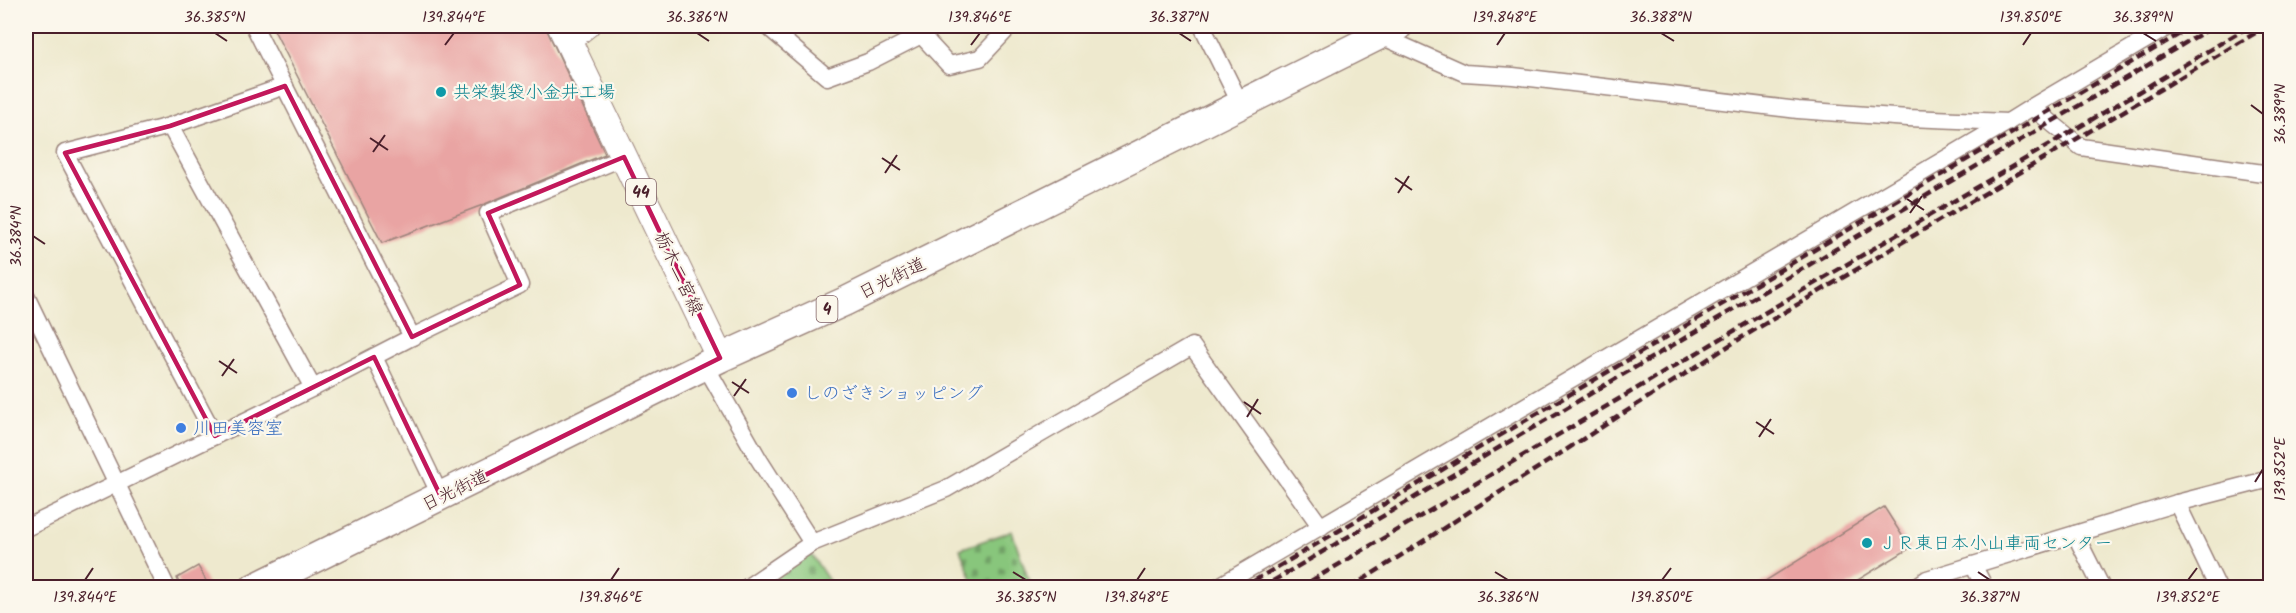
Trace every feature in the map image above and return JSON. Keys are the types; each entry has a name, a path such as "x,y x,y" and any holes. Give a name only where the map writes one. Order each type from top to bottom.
{"highway":[{"name":"日光街道","path":"254,588 712,362 846,301 1388,30"}],"main road":[{"name":"栃木二宮線","path":"573,31 712,362"}],"street":[{"path":"254,26 412,337"},
{"path":"767,26 827,77 868,62 917,30 949,65 980,58 1010,26"},
{"path":"1202,26 1241,105"},
{"path":"1216,588 2169,26"},
{"path":"1388,30 1464,74 1513,76 1798,110 2008,122"},
{"path":"215,436 65,153 170,126 285,86"},
{"path":"2032,107 2081,147 2271,174"},
{"path":"170,126 313,388"},
{"path":"26,528 520,285 488,213 624,157"},
{"path":"26,299 167,588"},
{"path":"746,588 812,543 946,489 1192,346 1321,527"},
{"path":"374,357 441,496"},
{"path":"712,362 758,458 812,543"},
{"path":"1914,588 1928,579 2074,534 2177,503 2271,479"},
{"path":"2177,503 2218,588"},
{"path":"2074,534 2102,588"},
{"path":"1973,565 1984,588"}],"highlighted area":[{"path":"285,86 412,337 520,285 488,213 624,157 720,358 441,497 374,357 215,436 65,153 170,126"}],"green space":[{"path":"1012,531 1031,587 975,587 960,549"},
{"path":"811,554 833,587 758,588"}],"building":[{"name":"共栄製袋小金井工場","path":"272,26 545,26 605,154 480,206 382,243"},
{"name":"ＪＲ東日本小山車両センター","path":"1884,507 1910,548 1845,588 1754,588"},
{"path":"198,566 210,588 181,588 177,578"}],"railway":[{"path":"1242,588 2193,26"},
{"path":"1261,588 2214,26"},
{"path":"1299,588 2250,26"},
{"path":"1350,588 1741,338 2267,26"}],"place":[{"name":"共栄製袋小金井工場","path":"441,92"},
{"name":"しのざきショッピング","path":"792,393"},
{"name":"川田美容室","path":"181,428"},
{"name":"ＪＲ東日本小山車両センター","path":"1867,543"}]}
